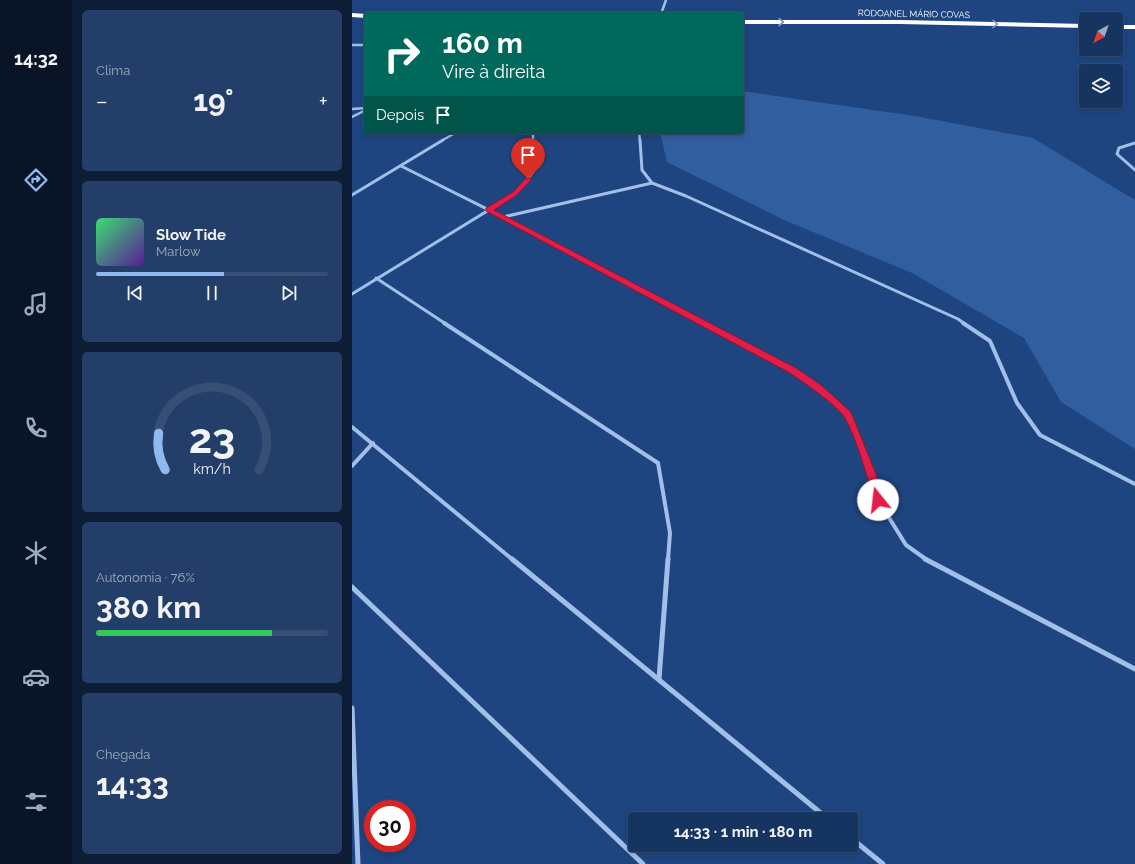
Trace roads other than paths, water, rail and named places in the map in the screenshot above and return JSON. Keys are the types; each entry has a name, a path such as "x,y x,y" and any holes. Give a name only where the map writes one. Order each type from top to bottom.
{"highway":[{"path":"352,15 364,16"},
{"name":"RODOANEL MÁRIO COVAS","path":"744,22 900,22 1079,26"},
{"path":"1123,27 1135,27"}],"street":[{"path":"662,12 666,0"},
{"path":"352,45 364,45"},
{"path":"352,109 364,109"},
{"path":"352,117 364,110"},
{"path":"352,195 454,134"},
{"path":"352,294 515,194 533,172 533,134"},
{"path":"639,134 642,170 652,182 958,319 990,340 1017,403 1040,435 1135,484"},
{"path":"1135,143 1119,148 1117,154 1135,170"},
{"path":"401,166 503,217 793,371 818,388 848,415 871,474 878,500 906,545 933,564 1135,669"},
{"path":"503,217 652,182"},
{"path":"376,278 658,463 670,533 659,679"},
{"path":"352,427 820,812"},
{"path":"352,466 373,443"},
{"path":"352,587 642,864"},
{"path":"352,708 358,864"},
{"path":"858,844 883,864"}]}
